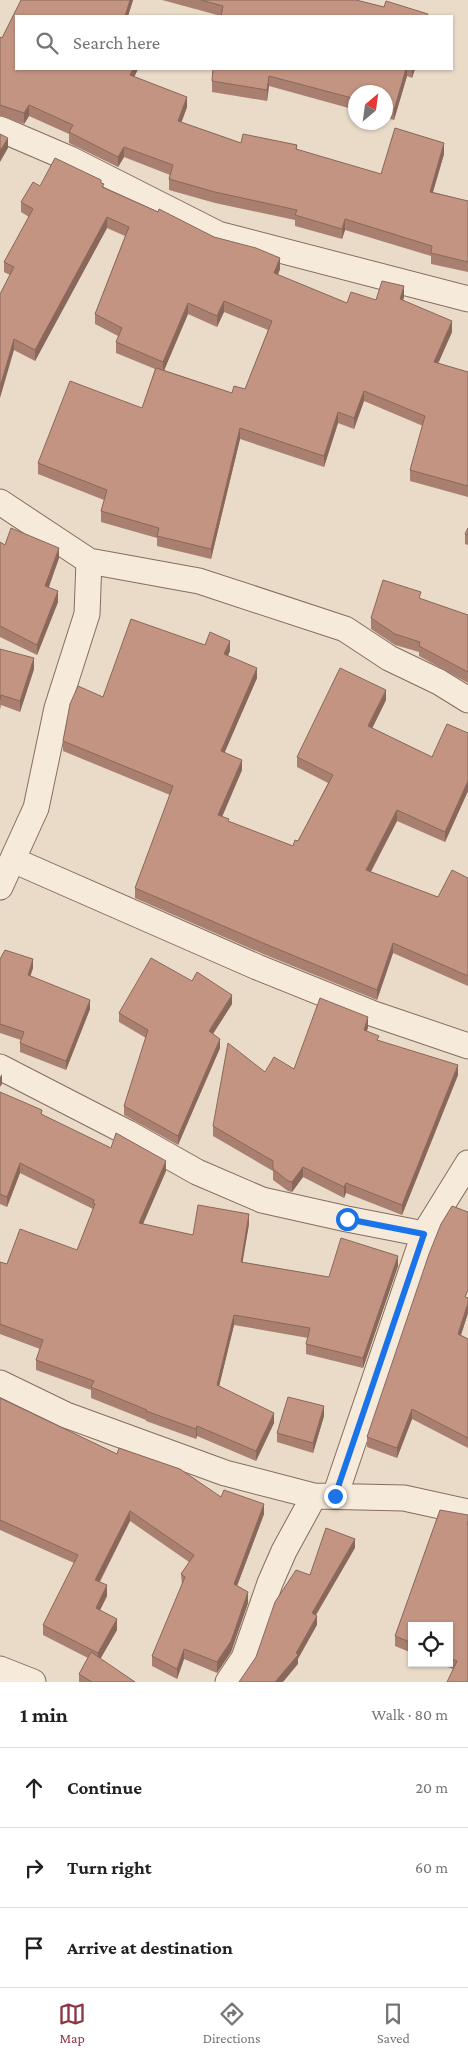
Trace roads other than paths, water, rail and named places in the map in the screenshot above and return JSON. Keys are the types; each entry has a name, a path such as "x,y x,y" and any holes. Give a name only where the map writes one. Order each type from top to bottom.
{"street":[{"path":"0,129 70,159 218,234 468,299"},
{"path":"0,502 89,561 199,581 345,629 389,658 439,682 468,700"},
{"path":"0,887 36,808 57,708 87,614 89,561"},
{"path":"13,860 256,967 374,1014 468,1046"},
{"path":"0,1067 128,1132 197,1172 262,1200 424,1234"},
{"path":"228,1682 244,1658 270,1583 284,1551 324,1496 424,1234 468,1163"},
{"path":"0,1384 66,1415 224,1473 324,1496 404,1498 468,1512"},
{"path":"0,1668 32,1682"}]}
